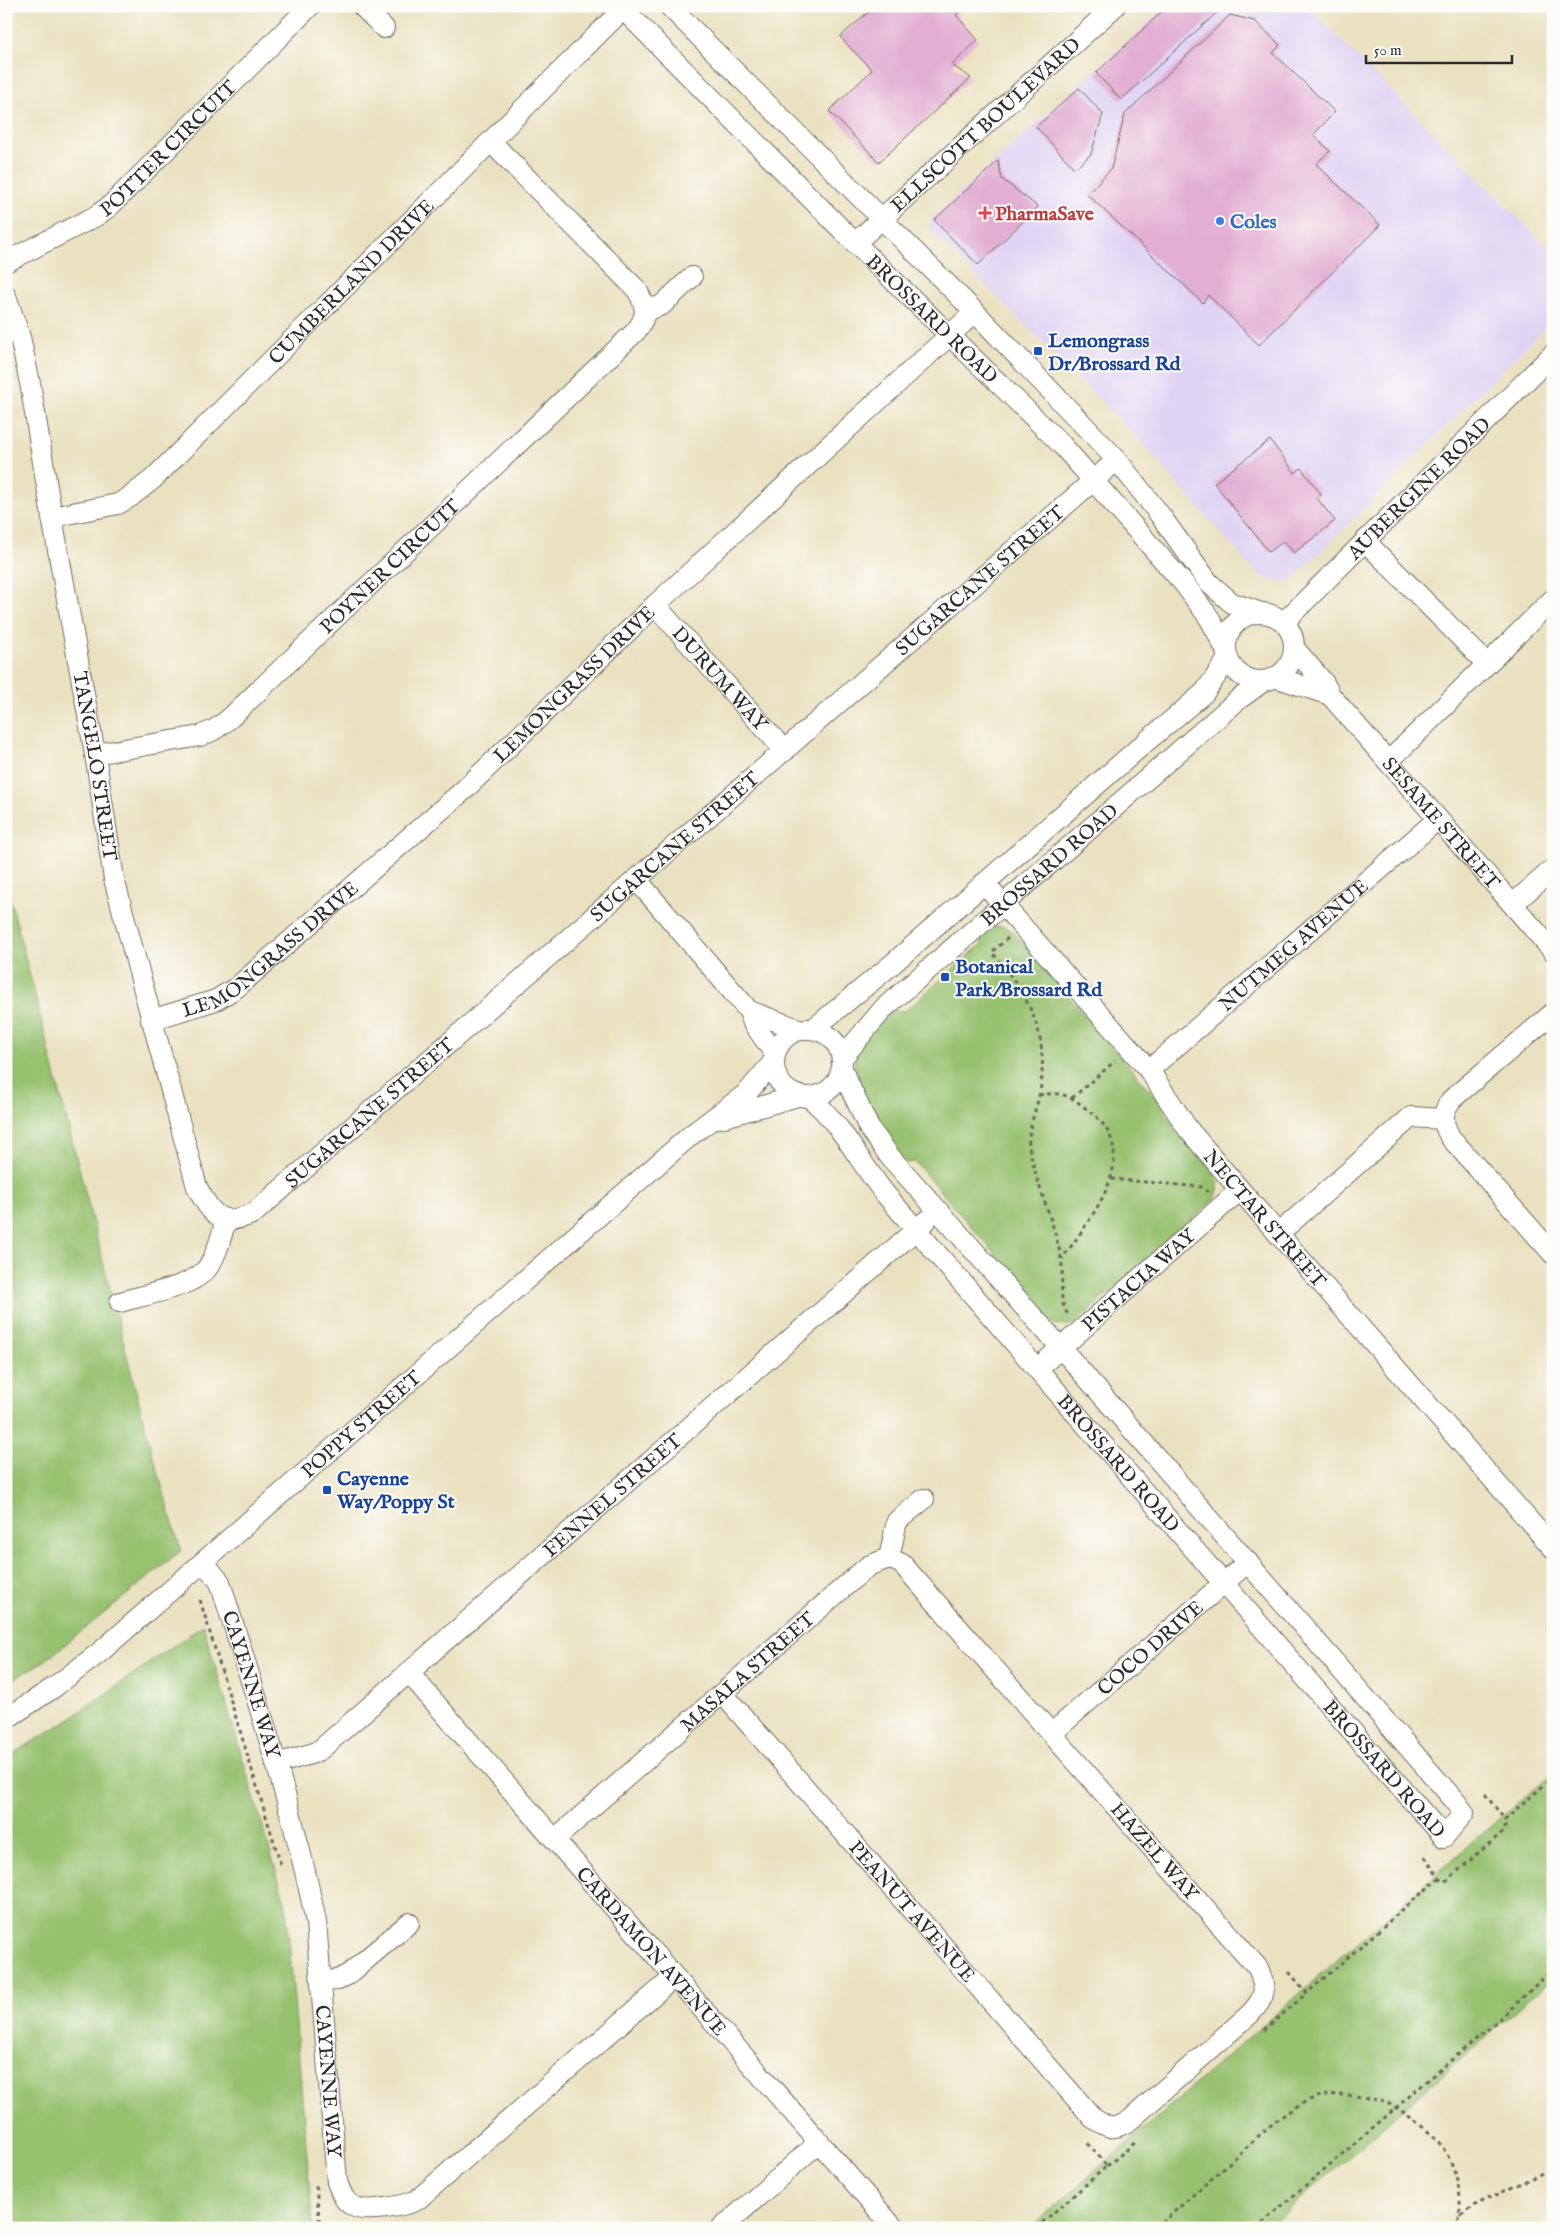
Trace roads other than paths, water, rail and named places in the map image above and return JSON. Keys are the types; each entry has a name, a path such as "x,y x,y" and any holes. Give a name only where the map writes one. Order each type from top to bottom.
{"street":[{"name":"POTTER CIRCUIT","path":"6,262 96,216 110,206 310,6"},
{"path":"362,6 384,28"},
{"name":"BROSSARD ROAD","path":"669,6 975,312 1117,460 1209,583 1232,603 1261,613"},
{"name":"ELLSCOTT BOULEVARD","path":"855,243 1115,6"},
{"name":"BROSSARD ROAD","path":"623,7 855,243 951,335 1094,481 1185,585 1210,619 1227,654 1204,693 1186,710 870,983 807,1029"},
{"name":"CUMBERLAND DRIVE","path":"52,517 118,504 130,498 153,479 491,142 623,7"},
{"path":"491,142 628,280 637,290 646,311 662,305 692,277"},
{"name":"TANGELO STREET","path":"6,296 18,328 30,383 95,754 114,878 197,1187 205,1202 215,1214 226,1220"},
{"name":"POYNER CIRCUIT","path":"95,754 200,736 214,730 229,719 636,331 644,320 646,311"},
{"name":"LEMONGRASS DRIVE","path":"151,1020 216,1000 236,988 464,790 655,605 975,312"},
{"name":"AUBERGINE ROAD","path":"1284,622 1553,354"},
{"name":"SUGARCANE STREET","path":"226,1220 238,1221 254,1213 1117,460"},
{"path":"1365,541 1487,664"},
{"path":"1389,761 1553,599"},
{"name":"DURUM WAY","path":"655,605 785,750"},
{"path":"1269,679 1284,671 1290,662 1294,648 1293,640 1284,622 1272,615 1250,614 1240,619 1232,627 1227,654 1233,669 1242,676 1252,680 1269,679 1330,695"},
{"name":"SESAME STREET","path":"1294,648 1324,683 1330,695 1553,951"},
{"name":"BROSSARD ROAD","path":"804,1097 834,1120 869,1174 916,1230 1444,1837 1464,1812 1061,1348 890,1158 869,1128 842,1064 884,1008 1239,699 1269,679"},
{"name":"NUTMEG AVENUE","path":"1149,1070 1438,819"},
{"path":"1513,904 1553,869"},
{"path":"637,880 749,1011 753,1023 775,1058"},
{"name":"NECTAR STREET","path":"984,883 1149,1070 1188,1129 1240,1190 1553,1548"},
{"path":"749,1011 823,1032 839,1048 842,1064 838,1081 820,1095 804,1097 780,1083 775,1073 775,1058 785,1038 807,1029"},
{"path":"1553,1013 1452,1099 1444,1109 1442,1119 1450,1137 1553,1254"},
{"name":"POPPY STREET","path":"6,1719 53,1688 99,1653 204,1563 684,1141 756,1085 775,1058"},
{"name":"POPPY STREET","path":"710,1121 804,1097"},
{"path":"1278,1234 1411,1117 1442,1119"},
{"name":"PISTACIA WAY","path":"1037,1369 1240,1190"},
{"name":"FENNEL STREET","path":"276,1764 314,1754 321,1749 938,1211"},
{"path":"120,1302 181,1284 198,1276 207,1269 214,1257 226,1220"},
{"path":"889,1558 897,1521 924,1499"},
{"name":"MASALA STREET","path":"555,1839 868,1566 889,1558"},
{"name":"HAZEL WAY","path":"889,1558 902,1564 1052,1733 1253,1963 1263,1982 1264,1992 1261,2002 1250,2014 1130,2120 1119,2127 1103,2125"},
{"name":"COCO DRIVE","path":"1052,1733 1248,1562"},
{"name":"CAYENNE WAY","path":"204,1563 220,1582 276,1764 312,1898 316,1922 337,2182 344,2199 355,2208 407,2205 416,2200 673,1978"},
{"name":"CARDAMON AVENUE","path":"409,1673 555,1839 673,1978 894,2228"},
{"name":"PEANUT AVENUE","path":"723,1694 1093,2118 1103,2125"},
{"path":"321,1981 338,1980 349,1974 409,1923"},
{"path":"722,2228 819,2142"}],"place":[{"name":"PharmaSave","path":"985,213"},
{"name":"Coles","path":"1220,221"},
{"name":"Lemongrass Dr/Brossard Rd","path":"1038,351"},
{"name":"Botanical Park/Brossard Rd","path":"945,977"},
{"name":"Cayenne Way/Poppy St","path":"327,1490"}]}
